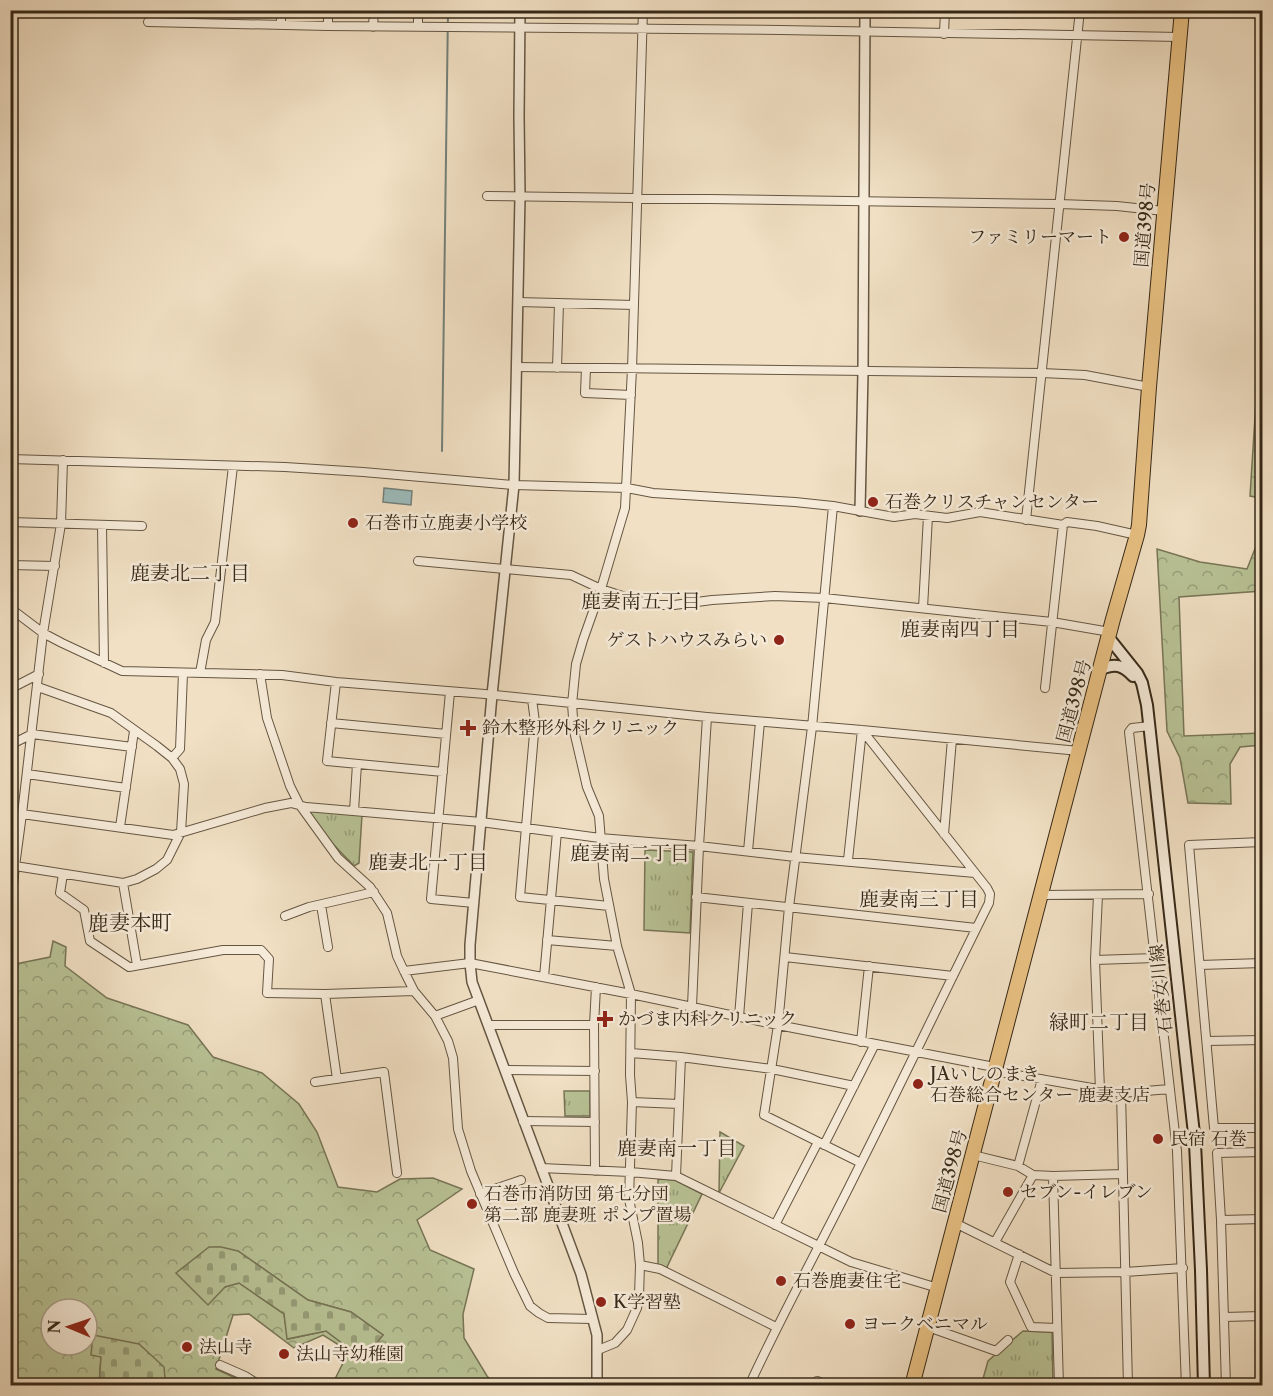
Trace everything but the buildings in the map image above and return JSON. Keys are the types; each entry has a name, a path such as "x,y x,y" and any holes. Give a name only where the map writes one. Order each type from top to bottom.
{"highway":[{"name":"国道398号","path":"912,1386 1137,535 1182,10"}],"main road":[{"name":"石巻女川線","path":"1109,635 1142,683 1150,726 1195,1143 1204,1386"},
{"path":"1101,669 1111,666 1126,668 1145,693"}],"street":[{"path":"281,10 281,25"},
{"path":"328,10 328,26"},
{"path":"373,27 374,10"},
{"path":"418,10 418,26"},
{"path":"520,10 520,196 514,485 492,695 470,963 472,982 581,1275 597,1335 597,1386"},
{"path":"598,1350 615,1343 627,1330 634,1316 639,1296 638,1243 629,1200 632,1102 631,993 617,946 604,879 599,816 587,787 574,731 572,704 576,664 625,514 632,369 643,10"},
{"path":"860,511 865,10"},
{"path":"944,34 945,10"},
{"path":"1026,520 1080,10"},
{"path":"148,22 1180,37"},
{"path":"487,196 1059,204 1118,206 1164,211"},
{"path":"518,302 634,305"},
{"path":"557,368 559,303"},
{"path":"516,367 1042,373 1085,375 1149,387"},
{"path":"586,369 585,393 631,395"},
{"path":"10,459 363,472 514,485 627,488 653,493 833,506 894,517 915,514 947,518 980,512 1063,525 1067,522 1078,523 1137,535"},
{"path":"10,912 12,875 61,524 63,460"},
{"path":"200,673 206,640 215,622 233,466"},
{"path":"833,506 812,727 789,908 778,1025 765,1115 861,1163"},
{"path":"923,608 928,516"},
{"path":"10,522 142,526"},
{"path":"102,525 104,663"},
{"path":"1045,688 1063,525"},
{"path":"418,561 571,574 602,589 657,605 775,596 824,598 1052,622 1109,635"},
{"path":"10,565 55,566"},
{"path":"10,608 44,633 122,671 282,675 336,682 1079,751"},
{"path":"172,758 180,749 183,673"},
{"path":"10,689 39,674"},
{"path":"260,674 267,718 290,786 299,804 338,858 374,892 387,913 397,956 404,971 414,991 435,1016 448,1041 453,1058 458,1129 480,1194 530,1306 548,1317 592,1319"},
{"path":"336,682 327,761 443,772"},
{"path":"15,866 123,883 137,879 167,860 181,832 184,784 180,769 172,758 111,713 38,687"},
{"path":"450,692 431,899 474,903"},
{"path":"532,699 535,722 519,897 609,906"},
{"path":"692,1006 707,717"},
{"path":"748,851 760,722"},
{"path":"331,723 446,734"},
{"path":"1150,726 1132,728 1129,732 1177,1151 1186,1386"},
{"path":"749,1386 776,1327 819,1247 989,903 990,894 987,888 862,730"},
{"path":"848,860 862,730"},
{"path":"120,827 134,731"},
{"path":"10,745 32,734 132,747"},
{"path":"944,834 952,739"},
{"path":"354,811 357,764"},
{"path":"27,774 126,788"},
{"path":"22,814 173,835 291,802 306,807 481,822 600,838 975,873"},
{"path":"543,977 557,832"},
{"path":"1263,842 1189,845 1214,1128 1263,1128"},
{"path":"63,874 60,893 84,910 90,941 129,967 223,950 261,950 269,959 267,993 414,991"},
{"path":"123,883 137,965"},
{"path":"285,916 309,907 374,892"},
{"path":"1041,895 1149,894"},
{"path":"1098,895 1095,960 1100,1090"},
{"path":"696,897 976,928"},
{"path":"739,1017 748,903"},
{"path":"321,904 328,947"},
{"path":"547,940 617,946"},
{"path":"785,957 953,975"},
{"path":"1095,960 1155,958"},
{"path":"404,971 470,963 631,993 861,1042 989,1066 995,1070 1121,1094 1170,1089"},
{"path":"1200,965 1263,963"},
{"path":"861,1042 869,966"},
{"path":"595,1171 596,987"},
{"path":"325,994 336,1079"},
{"path":"435,1016 479,1000"},
{"path":"489,1025 594,1025"},
{"path":"1207,1041 1263,1040"},
{"path":"775,1225 854,1086 875,1044"},
{"path":"631,1053 772,1069 854,1086"},
{"path":"676,1176 681,1057"},
{"path":"505,1070 595,1071"},
{"path":"315,1083 384,1072 398,1173"},
{"path":"1018,1166 1042,1079"},
{"path":"1121,1094 1128,1386"},
{"path":"632,1102 679,1104"},
{"path":"523,1121 595,1122"},
{"path":"1226,1386 1217,1153 1263,1152"},
{"path":"974,1155 1018,1166 1033,1175 1123,1174"},
{"path":"541,1168 676,1176 851,1262 938,1288"},
{"path":"995,1242 1033,1175"},
{"path":"1053,1176 1059,1386"},
{"path":"480,1194 521,1180"},
{"path":"1221,1220 1263,1219"},
{"path":"956,1222 1056,1273 1183,1268"},
{"path":"1019,1254 1010,1282 1031,1327 1057,1328"},
{"path":"640,1265 660,1269 776,1327"},
{"path":"1224,1317 1263,1316"},
{"path":"928,1327 996,1352 1008,1340"},
{"path":"220,1365 261,1386"},
{"path":"817,1381 830,1386"}],"green space":[{"path":"1262,306 1262,498 1250,496"},
{"path":"1262,531 1262,591 1179,597 1184,736 1262,733 1262,745 1240,747 1230,764 1231,804 1188,803 1180,758 1167,731 1157,549 1200,562 1247,569"},
{"path":"307,810 362,815 359,863 354,866 332,843"},
{"path":"645,850 693,852 690,933 644,930"},
{"path":"53,941 66,947 65,966 107,998 188,1025 213,1057 262,1073 299,1104 317,1132 338,1187 377,1192 400,1179 433,1178 462,1189 417,1220 430,1250 474,1269 463,1314 464,1338 495,1385 333,1385 347,1350 323,1335 294,1348 249,1314 233,1315 216,1369 251,1385 232,1385 223,1379 189,1381 175,1385 164,1379 139,1344 99,1353 99,1297 39,1297 39,1357 101,1356 99,1385 11,1385 10,965 50,957","holes":["238,1251 308,1300 351,1312 383,1335 359,1356 326,1331 288,1339 284,1314 239,1283 225,1287"]},
{"path":"564,1091 590,1091 590,1116 565,1116"},
{"path":"720,1132 744,1146 719,1193"},
{"path":"658,1179 675,1180 702,1194 666,1269 658,1266"},
{"path":"209,1247 238,1251 308,1300 351,1312 383,1335 368,1355 359,1356 326,1331 287,1339 284,1314 239,1283 225,1287 208,1305 176,1273"},
{"path":"1023,1331 1052,1332 1053,1385 981,1386 988,1361"},
{"path":"99,1336 139,1344 164,1367 165,1378 175,1385 99,1385 101,1357 99,1357"},
{"path":"223,1379 232,1385 176,1385 189,1381"}],"water":[{"path":"384,488 412,491 411,505 383,502"}],"waterway":[{"path":"442,451 448,10"}],"place":[{"name":"ファミリーマート","path":"1124,237"},
{"name":"石巻クリスチャンセンター","path":"873,502"},
{"name":"石巻市立鹿妻小学校","path":"353,523"},
{"name":"ゲストハウスみらい","path":"779,640"},
{"name":"鈴木整形外科クリニック","path":"468,728"},
{"name":"かづま内科クリニック","path":"605,1019"},
{"name":"JAいしのまき 石巻総合センター 鹿妻支店","path":"918,1084"},
{"name":"民宿 石巻","path":"1158,1139"},
{"name":"セブン-イレブン","path":"1008,1192"},
{"name":"石巻市消防団 第七分団 第二部 鹿妻班 ポンプ置場","path":"472,1204"},
{"name":"石巻鹿妻住宅","path":"781,1281"},
{"name":"K学習塾","path":"601,1302"},
{"name":"ヨークベニマル","path":"850,1324"},
{"name":"法山寺","path":"187,1347"},
{"name":"法山寺幼稚園","path":"284,1354"}],"district":[{"name":"鹿妻北二丁目","path":"190,573"},
{"name":"鹿妻南五丁目","path":"641,601"},
{"name":"鹿妻南四丁目","path":"960,629"},
{"name":"鹿妻南二丁目","path":"630,853"},
{"name":"鹿妻北一丁目","path":"428,862"},
{"name":"鹿妻南三丁目","path":"919,899"},
{"name":"鹿妻本町","path":"130,922"},
{"name":"緑町二丁目","path":"1099,1022"},
{"name":"鹿妻南一丁目","path":"677,1148"}]}
